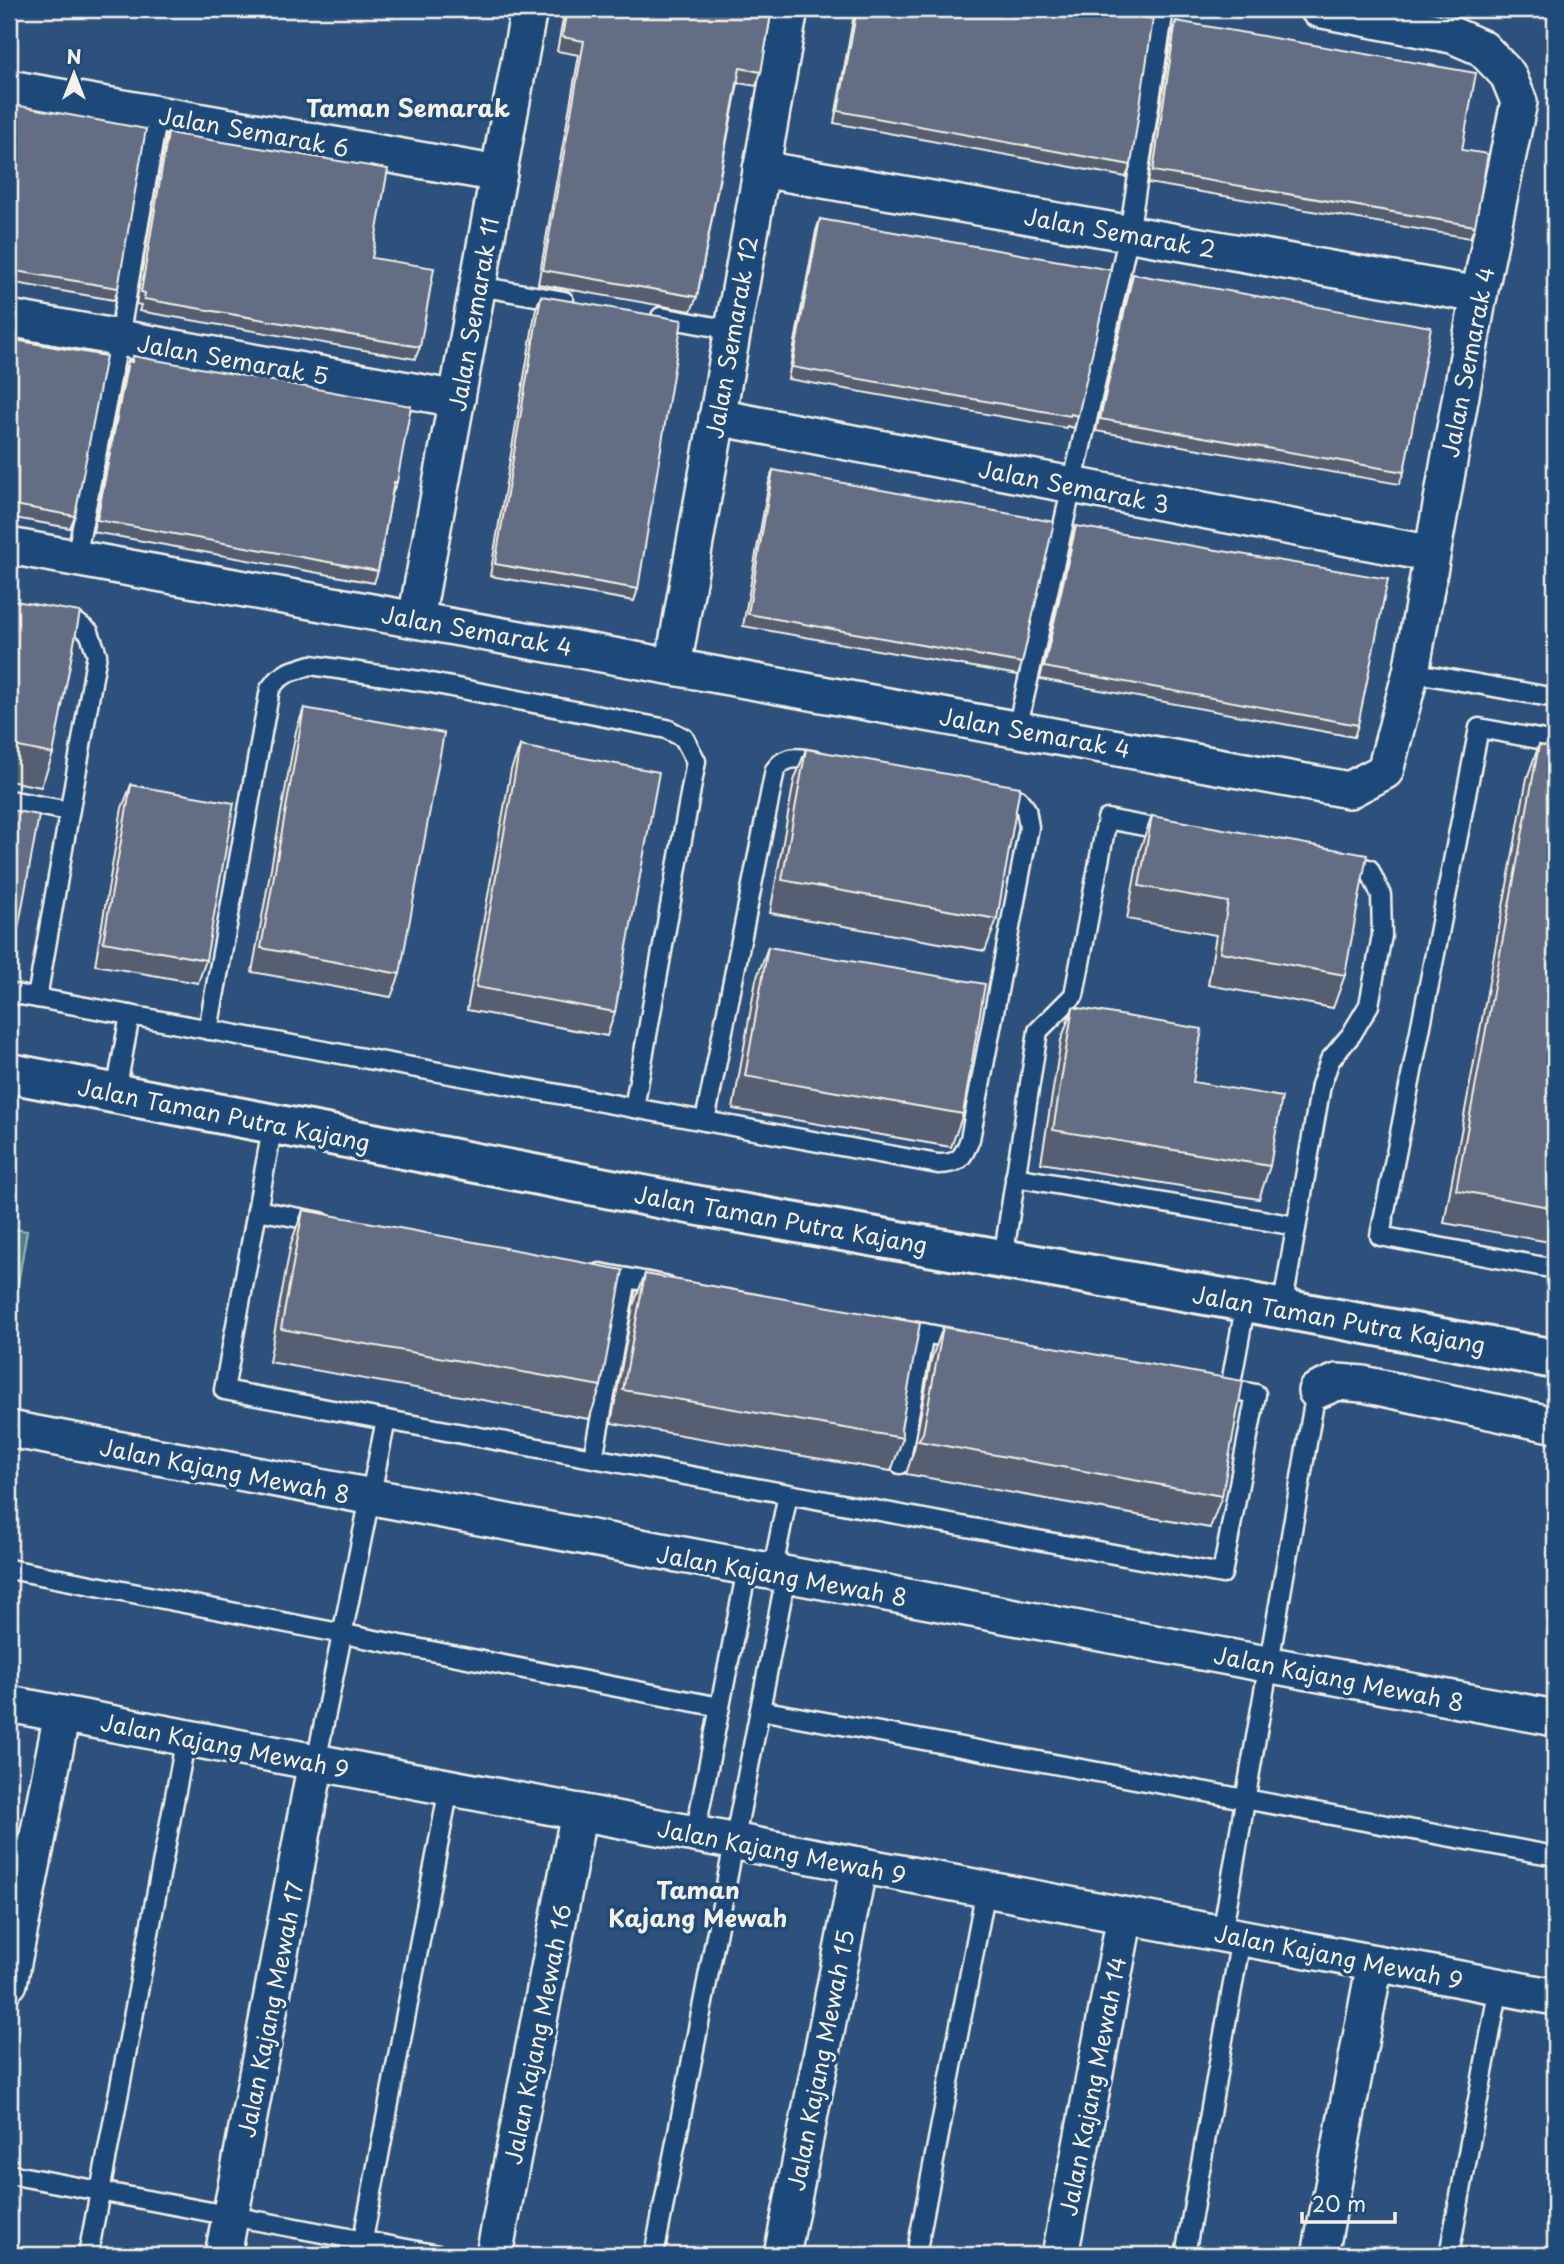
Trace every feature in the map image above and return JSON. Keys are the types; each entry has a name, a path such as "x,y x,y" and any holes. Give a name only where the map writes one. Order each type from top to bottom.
{"street":[{"name":"Jalan Semarak 11","path":"416,619 529,9"},
{"name":"Jalan Semarak 12","path":"673,666 790,9"},
{"name":"Jalan Semarak 4","path":"9,546 1349,790 1385,771 1411,672 1479,295 1519,102 1508,75 1482,48 1452,35 1318,9"},
{"name":"Jalan Semarak 6","path":"9,88 499,174"},
{"name":"Jalan Semarak 2","path":"761,169 1479,295"},
{"name":"Jalan Semarak 5","path":"9,318 457,399"},
{"name":"Jalan Semarak 3","path":"717,417 1432,554"},
{"name":"Jalan Taman Putra Kajang","path":"9,1073 676,1201 1555,1359"},
{"path":"1316,1391 1337,1382 1363,1384 1555,1425"},
{"name":"Jalan Kajang Mewah 8","path":"9,1429 1555,1718"},
{"name":"Jalan Kajang Mewah 9","path":"9,1704 1555,1997"},
{"path":"9,1983 61,1714"},
{"name":"Jalan Kajang Mewah 17","path":"223,2255 317,1762"},
{"name":"Jalan Kajang Mewah 16","path":"495,2255 579,1812"},
{"name":"Jalan Kajang Mewah 15","path":"782,2255 859,1865"},
{"name":"Jalan Kajang Mewah 14","path":"1060,2255 1125,1916"},
{"path":"1320,2255 1375,1963"}],"lane":[{"path":"1017,729 1129,234 1164,9"},
{"path":"76,558 119,338 158,114"},
{"path":"478,286 585,304"},
{"path":"639,314 732,330"},
{"path":"9,612 77,623 89,632 97,654 37,998"},
{"path":"208,1030 270,688 289,672 311,665 426,682 667,729 684,738 696,761 634,1108"},
{"path":"1411,672 1555,698"},
{"path":"1555,742 1479,728 1380,1236 1555,1269"},
{"path":"705,1121 775,770 780,763 796,757 835,765"},
{"path":"9,993 938,1164 951,1164 964,1155 970,1139 1029,827 1026,809 1018,799 978,792"},
{"path":"9,800 69,811"},
{"path":"1003,1259 1038,1031 1074,995 1107,819 1186,834"},
{"path":"273,1125 223,1390 1222,1574 1256,1394 1223,1388 1264,1305 1296,1226 1321,1085 1330,1060 1352,1035 1369,1005 1382,935 1381,895 1369,869 1330,862"},
{"path":"116,1093 130,1016"},
{"path":"1016,1177 1296,1226"},
{"path":"257,1210 340,1225"},
{"path":"586,1271 681,1288"},
{"path":"593,1458 627,1278"},
{"path":"884,1326 977,1343"},
{"path":"900,1464 924,1333"},
{"path":"1185,2255 1232,1936 1245,1799 1316,1391"},
{"path":"317,1762 386,1420"},
{"path":"695,1834 720,1707 768,1573 788,1494"},
{"path":"9,1569 720,1707"},
{"path":"654,2255 760,1710 768,1573"},
{"path":"760,1710 1555,1856"},
{"path":"88,2255 186,1738"},
{"path":"362,2248 449,1788"},
{"path":"916,2255 986,1889"},
{"path":"1449,2255 1499,1987"},
{"path":"9,2174 231,2216 362,2248 439,2255"}],"green space":[{"path":"9,1228 27,1231 9,1336"}],"building":[{"path":"567,9 772,9 761,72 740,68 697,297 543,270 584,41 562,37"},
{"path":"857,9 1099,9 1153,19 1131,165 838,111"},
{"path":"1176,21 1476,73 1462,150 1488,154 1475,226 1153,171"},
{"path":"9,104 146,129 118,288 9,270"},
{"path":"168,133 388,169 372,258 434,268 420,347 144,299 145,293 141,292"},
{"path":"820,219 1111,270 1078,416 792,367"},
{"path":"1133,274 1431,327 1404,472 1100,419"},
{"path":"541,296 682,320 638,589 495,564"},
{"path":"9,339 106,356 75,516 9,504"},
{"path":"133,356 411,406 378,571 97,520 128,361 132,362"},
{"path":"773,470 1054,522 1022,663 748,614"},
{"path":"1076,526 1388,579 1358,725 1044,667"},
{"path":"9,600 80,612 53,754 9,745"},
{"path":"304,708 444,733 400,974 261,948"},
{"path":"1539,745 1555,748 1555,1208 1456,1190"},
{"path":"520,746 659,772 615,1012 476,987"},
{"path":"806,749 1020,787 997,919 782,880"},
{"path":"131,785 234,803 206,960 103,942"},
{"path":"9,810 39,815 13,957 9,956"},
{"path":"1152,816 1367,855 1345,975 1220,952 1228,902 1139,886"},
{"path":"768,947 985,984 963,1114 745,1076"},
{"path":"1073,1007 1202,1029 1193,1082 1282,1097 1270,1166 1053,1130"},
{"path":"303,1210 623,1270 601,1386 281,1329"},
{"path":"645,1274 920,1323 901,1429 903,1438 623,1390"},
{"path":"943,1327 1243,1381 1222,1496 918,1441 923,1433"}],"district":[{"name":"Taman Semarak","path":"408,107"},
{"name":"Taman Kajang Mewah","path":"698,1903"}]}
